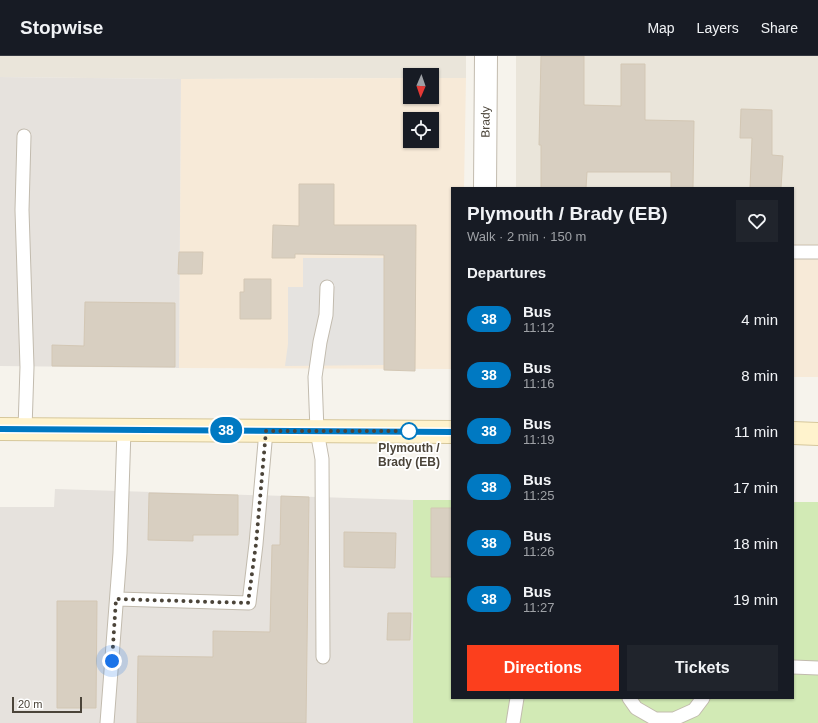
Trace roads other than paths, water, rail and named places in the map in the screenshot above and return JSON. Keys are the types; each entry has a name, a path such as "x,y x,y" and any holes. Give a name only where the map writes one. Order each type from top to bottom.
{"main road":[{"path":"0,429 451,432"},
{"path":"794,434 818,434"}],"street":[{"name":"Brady","path":"485,187 486,56"}],"lane":[{"path":"24,136 22,210 27,367 25,429"},
{"path":"794,252 818,252"},
{"path":"323,657 322,459 317,431 315,377 326,315 327,287"},
{"path":"107,723 120,554 124,430"},
{"path":"116,599 248,603 256,544 266,431"},
{"path":"794,668 818,668"},
{"path":"513,723 517,699"},
{"path":"630,699 636,708 655,719 674,719 694,710 702,699"}],"place":[{"name":"Plymouth / Brady (EB)","path":"409,431"}]}
